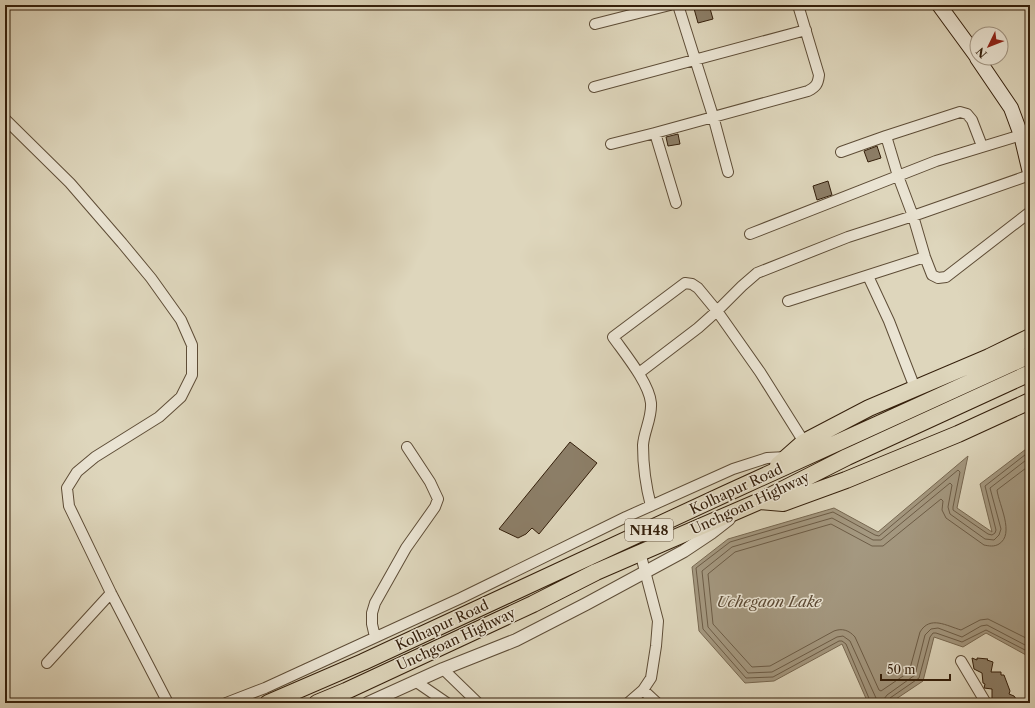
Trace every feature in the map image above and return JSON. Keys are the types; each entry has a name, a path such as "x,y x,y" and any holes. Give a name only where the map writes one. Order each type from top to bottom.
{"highway":[{"path":"765,476 804,442 869,408 989,357 1030,337"},
{"name":"Kolhapur Road","path":"268,703 363,662 765,476 1030,356"},
{"name":"Unchgoan Highway","path":"317,703 533,604 596,572 741,510 848,457 1030,373"},
{"path":"760,501 783,503 846,480 958,434 1030,401"}],"main road":[{"path":"939,5 969,47"},
{"path":"982,66 1011,108 1021,135 1030,174"}],"street":[{"path":"595,24 670,5"},
{"path":"678,5 713,116 728,172"},
{"path":"610,144 808,91 814,88 818,83 820,75 798,5"},
{"path":"594,88 806,30"},
{"path":"841,152 960,112 967,114 972,120 982,146"},
{"path":"5,119 70,182 122,242 151,278 181,320 192,345 192,375 181,397 159,417 95,457 77,472 67,488 69,506 111,593 168,703"},
{"path":"655,133 676,203"},
{"path":"750,234 936,161 1021,135"},
{"path":"886,136 932,275 938,278 946,277 1030,212"},
{"path":"639,373 698,328 757,273 848,237 913,216 1030,174"},
{"path":"788,301 925,257"},
{"path":"868,276 889,321 915,388"},
{"path":"651,506 646,487 643,445 650,414 651,402 639,373 613,337 685,283 692,284 698,288 717,311 760,372 804,442"},
{"path":"375,637 372,624 372,613 375,603 406,548 435,507 438,499 430,482 407,447"},
{"path":"226,703 265,688 461,598 651,506 733,469 767,458 786,457"},
{"path":"372,702 415,681 516,640 586,604 684,551 741,510"},
{"path":"628,703 643,690 651,678 658,621 640,552"},
{"path":"46,663 111,593"},
{"path":"961,661 986,703"},
{"path":"443,669 478,703"},
{"path":"415,681 447,703"},
{"path":"643,690 657,703"}],"water":[{"name":"Uchegaon Lake","path":"1030,446 1030,652 1026,655 986,633 963,647 934,637 923,681 890,703 868,703 842,644 774,681 745,683 699,631 692,567 728,539 834,508 878,532 968,456 957,508 992,532 980,484"}],"building":[{"path":"693,5 709,5 713,19 698,23"},
{"path":"678,134 680,144 668,146 666,137"},
{"path":"877,146 881,158 868,162 864,151"},
{"path":"828,181 832,195 817,200 813,186"},
{"path":"570,442 597,463 539,534 532,528 526,534 518,538 499,529"},
{"path":"972,658 977,660 977,658 988,659 987,660 993,662 991,672 1001,672 1001,675 1004,675 1010,691 1009,694 1014,696 1019,703 997,703 998,701 992,699 992,689 984,688 985,684 983,683 982,673 974,669"}]}
